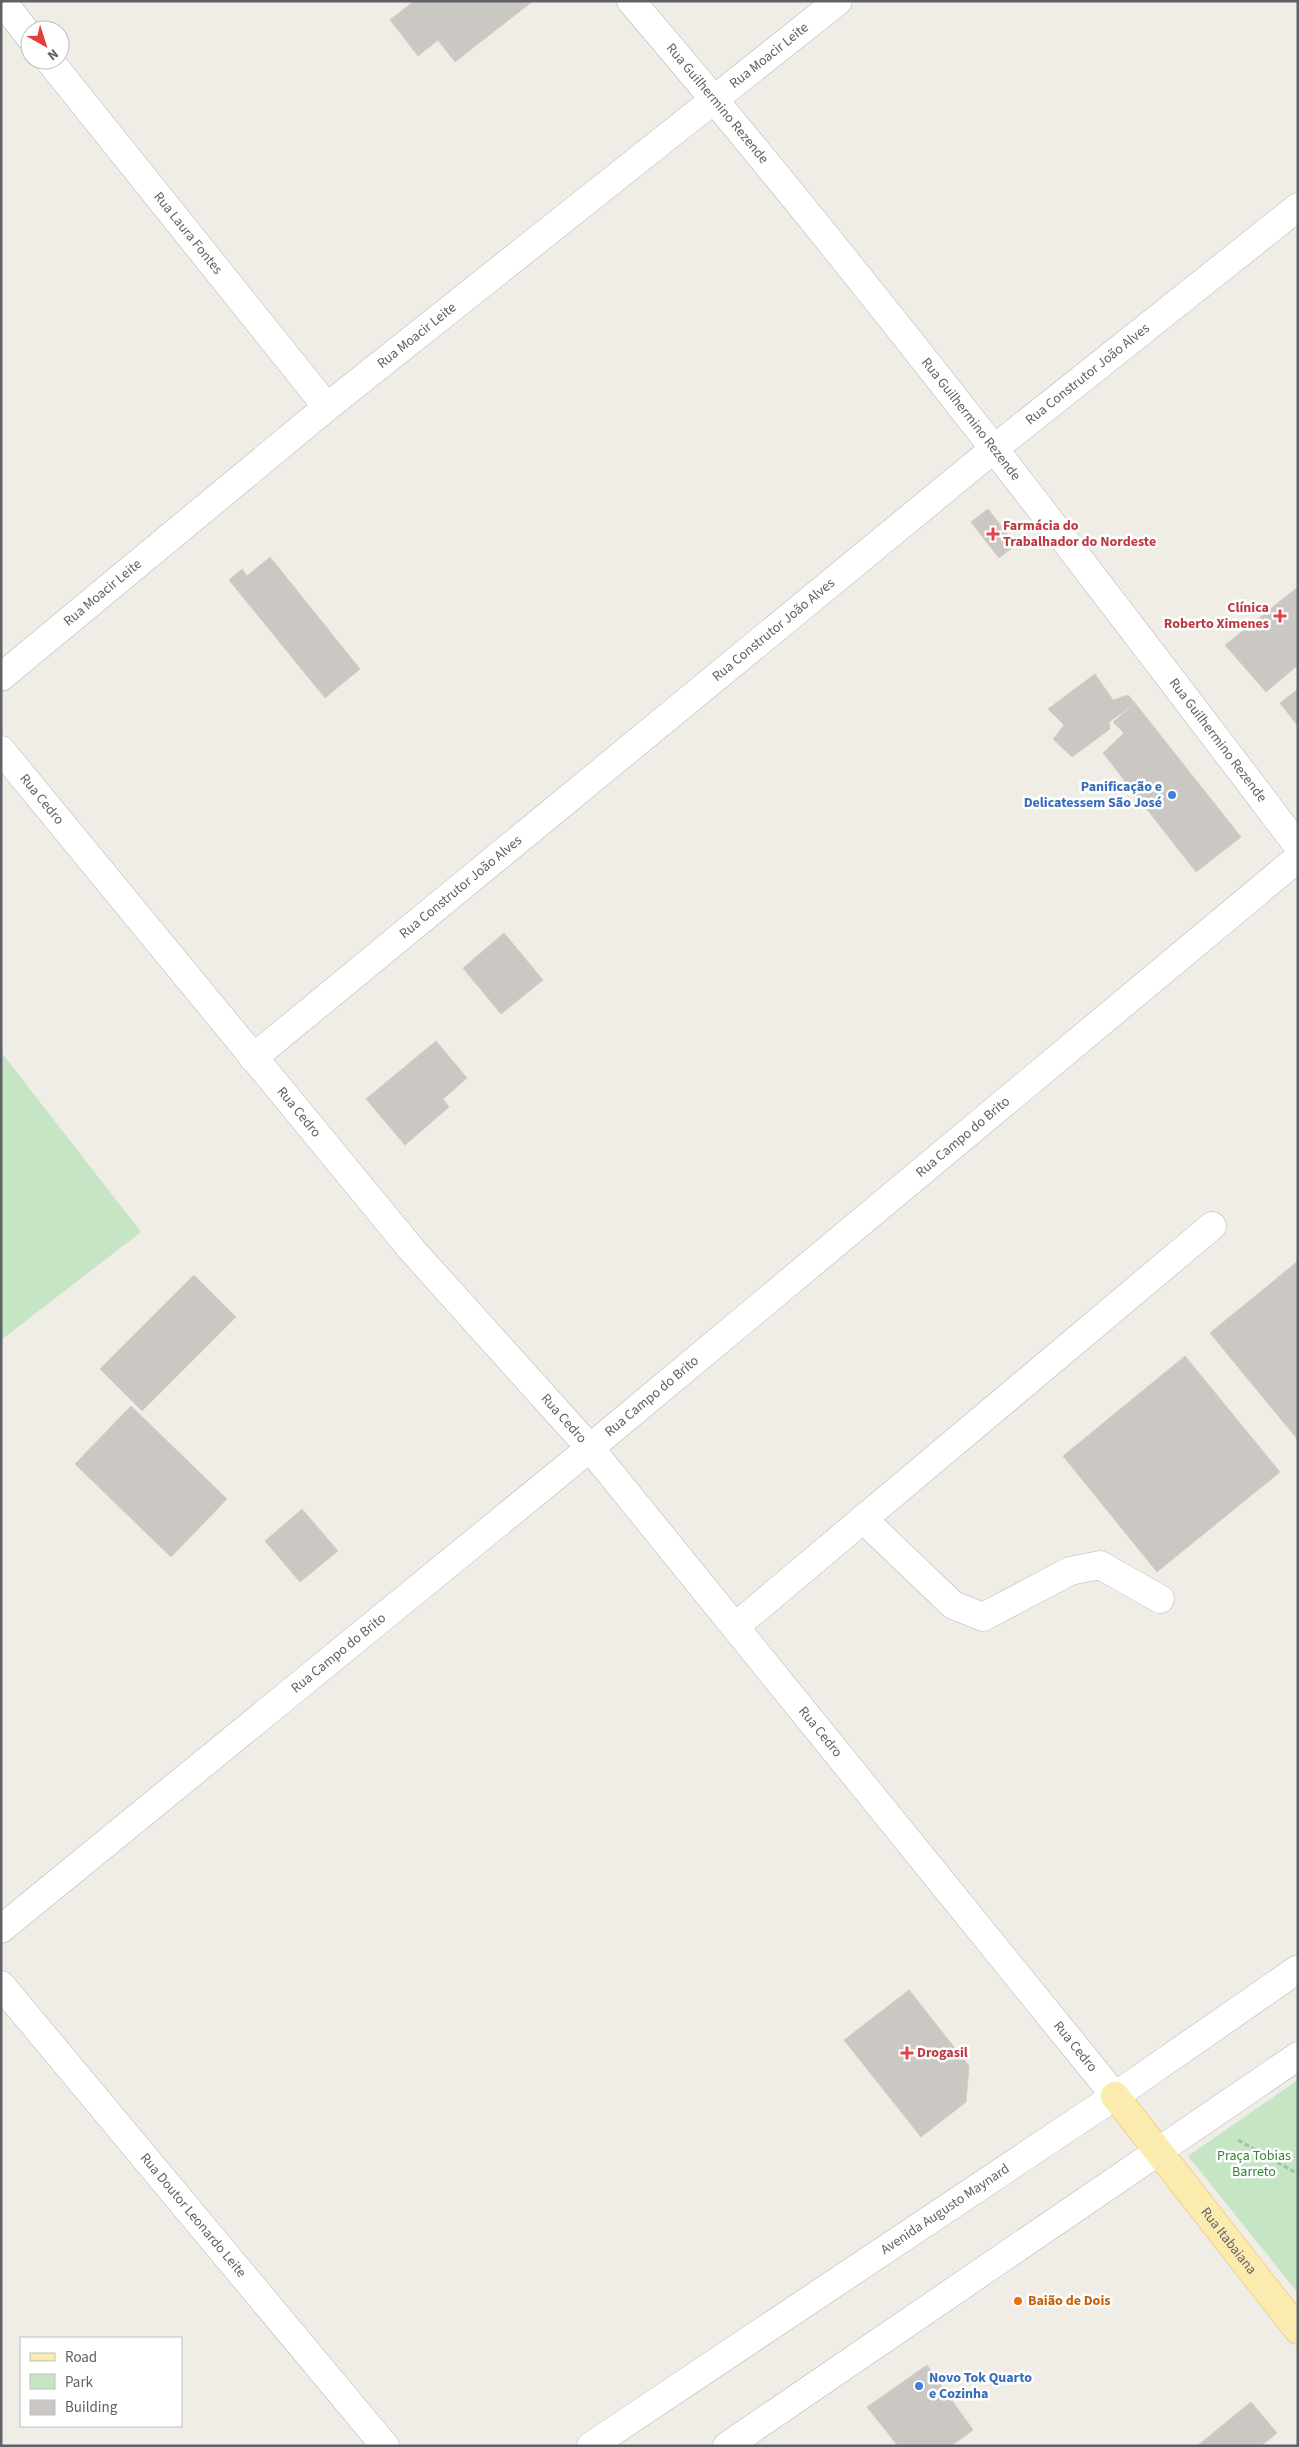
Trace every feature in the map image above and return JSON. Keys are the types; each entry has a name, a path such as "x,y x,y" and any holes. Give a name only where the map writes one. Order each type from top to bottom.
{"main road":[{"name":"Rua Itabaiana","path":"1115,2096 1298,2330"}],"street":[{"path":"2,1 20,24"},
{"name":"Rua Guilhermino Rezende","path":"631,1 716,100 995,448 1298,846"},
{"name":"Rua Moacir Leite","path":"1,677 327,407 716,100 838,1"},
{"name":"Rua Laura Fontes","path":"57,70 327,407"},
{"name":"Rua Construtor João Alves","path":"253,1058 995,448 1298,207"},
{"name":"Rua Cedro","path":"1,750 412,1250 590,1448 1115,2096"},
{"name":"Rua Campo do Brito","path":"1,1929 590,1448 1298,858"},
{"path":"736,1626 1212,1226"},
{"path":"863,1519 953,1605 983,1617 1070,1571 1100,1566 1160,1599"},
{"name":"Avenida Augusto Maynard","path":"590,2446 1115,2096 1298,1969"},
{"name":"Rua Doutor Leonardo Leite","path":"1,1985 385,2446"},
{"path":"727,2446 1298,2056"}],"path":[{"path":"1205,2121 1298,2174"}],"green space":[{"path":"1,1052 141,1232 1,1340"},
{"name":"Praça Tobias Barreto","path":"1298,2080 1298,2293 1188,2156"}],"building":[{"path":"414,1 533,1 455,62 438,40 418,56 390,20"},
{"name":"Farmácia do Trabalhador do Nordeste","path":"988,509 1016,545 999,558 971,522"},
{"path":"270,557 360,669 325,698 229,580 242,569 247,576"},
{"name":"Clínica Roberto Ximenes","path":"1298,587 1298,665 1266,692 1225,645"},
{"path":"1095,674 1113,700 1128,695 1135,703 1109,722 1110,729 1072,757 1053,739 1064,725 1048,709"},
{"path":"1298,689 1298,726 1280,703"},
{"name":"Panificação e Delicatessem São José","path":"1135,703 1241,837 1196,872 1103,753 1124,733 1113,722"},
{"path":"504,933 543,980 501,1014 463,968"},
{"path":"436,1041 467,1078 443,1099 449,1107 405,1145 366,1099"},
{"path":"1298,1261 1298,1440 1210,1333"},
{"path":"194,1275 236,1317 142,1411 100,1369"},
{"path":"1185,1356 1280,1472 1157,1572 1063,1456"},
{"path":"131,1406 227,1499 171,1557 75,1464"},
{"path":"302,1509 338,1551 300,1582 265,1541"},
{"name":"Drogasil","path":"909,1990 969,2066 966,2102 921,2137 844,2040"},
{"name":"Novo Tok Quarto e Cozinha","path":"927,2365 973,2430 951,2446 898,2446 867,2407"},
{"path":"1251,2402 1277,2433 1261,2446 1197,2446"}],"place":[{"name":"Farmácia do Trabalhador do Nordeste","path":"993,534"},
{"name":"Clínica Roberto Ximenes","path":"1280,616"},
{"name":"Panificação e Delicatessem São José","path":"1172,795"},
{"name":"Drogasil","path":"907,2053"},
{"name":"Baião de Dois","path":"1018,2301"},
{"name":"Novo Tok Quarto e Cozinha","path":"919,2386"}]}
